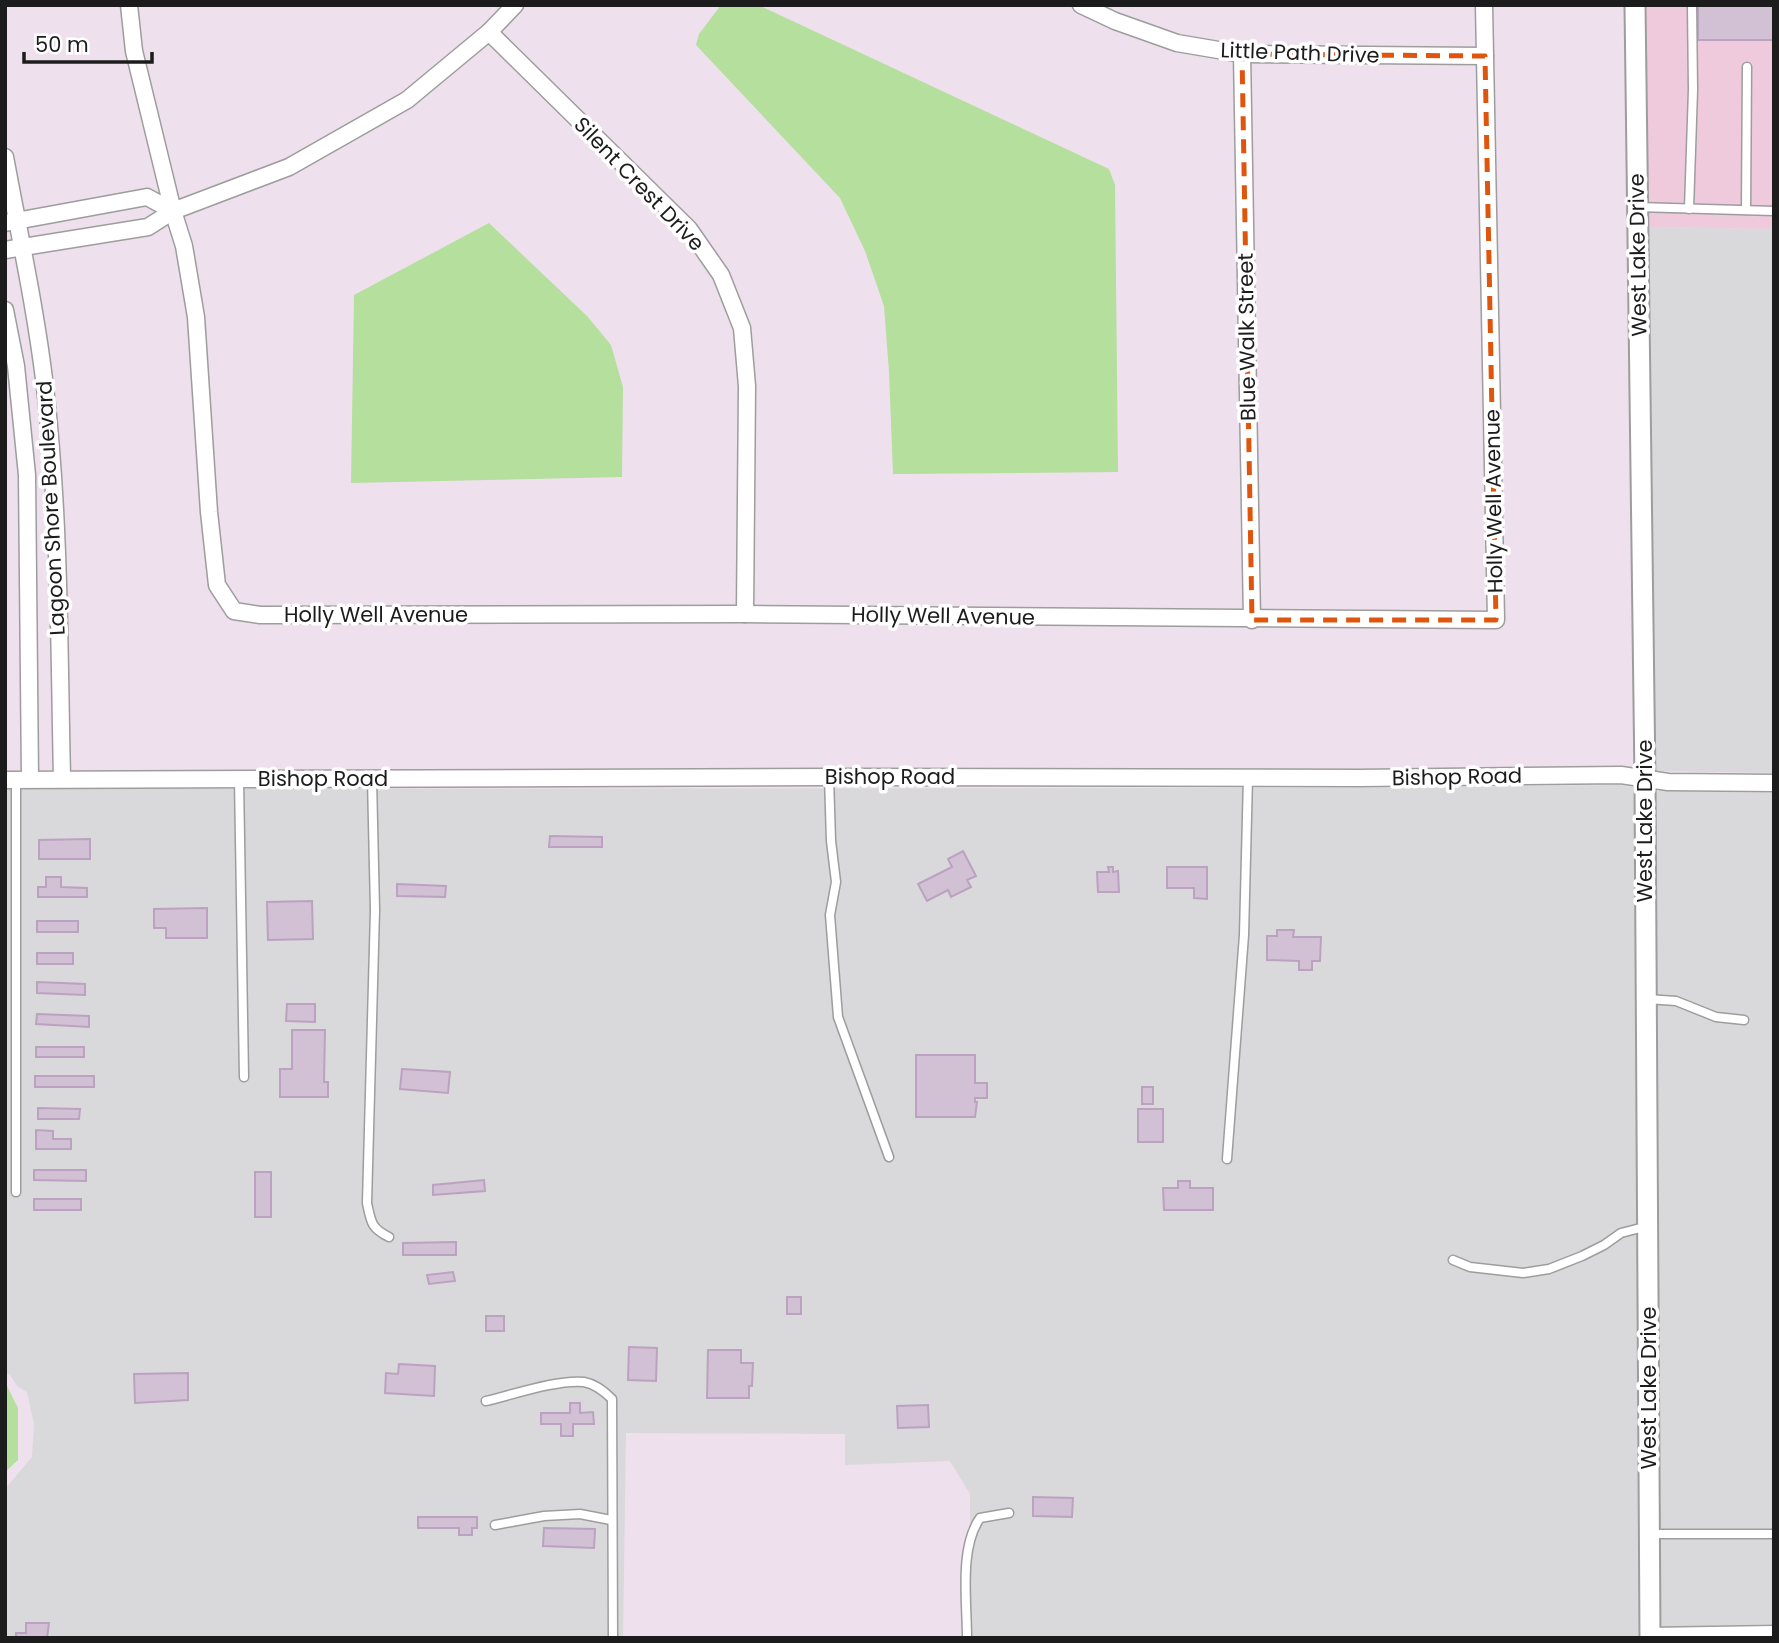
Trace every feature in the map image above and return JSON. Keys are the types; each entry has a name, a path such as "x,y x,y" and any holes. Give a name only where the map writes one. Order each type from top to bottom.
{"street":[{"path":"129,5 134,51 173,211"},
{"path":"5,250 148,227 173,211 289,167 407,100 489,32 515,5"},
{"name":"Little Path Drive","path":"1081,5 1115,21 1177,43 1242,54 1485,56"},
{"path":"1484,5 1485,56"},
{"name":"West Lake Drive","path":"1634,5 1645,780 1650,1637"},
{"name":"Silent Crest Drive","path":"489,32 689,229 721,275 742,328 747,386 745,614"},
{"name":"Blue Walk Street","path":"1242,54 1252,620"},
{"name":"Holly Well Avenue","path":"173,211 184,246 196,317 209,512 217,585 234,611 260,615 745,614 1496,620 1485,56"},
{"name":"Lagoon Shore Boulevard","path":"5,157 11,222 22,247 45,385 58,566 62,778"},
{"path":"11,222 147,197 173,211"},
{"name":"Lagoon Shore Boulevard","path":"5,310 16,366 27,475 17,780"},
{"name":"Bishop Road","path":"17,780 1621,775 1668,782 1774,783"},
{"path":"1650,1637 1774,1634"}],"lane":[{"path":"1689,209 1693,90 1692,5"},
{"path":"1746,210 1747,67"},
{"path":"1637,207 1774,211"},
{"path":"829,777 831,841 836,882 830,915 838,1017 889,1157"},
{"path":"1227,1159 1244,935 1248,777"},
{"path":"239,779 244,1077"},
{"path":"372,779 374,909 368,1203 370,1221 376,1231 389,1237"},
{"path":"16,1192 17,780"},
{"path":"1647,999 1676,1001 1716,1017 1744,1020"},
{"path":"1453,1260 1470,1267 1523,1273 1549,1269 1593,1250 1621,1233 1648,1226"},
{"path":"486,1401 549,1385 584,1382 603,1390 612,1399 613,1638"},
{"path":"967,1638 967,1545 972,1529 980,1518 1009,1513"},
{"path":"495,1525 544,1516 580,1514 611,1520"},
{"path":"1649,1534 1774,1534"}],"highlighted area":[{"path":"1242,54 1485,56 1496,620 1252,620"}],"shaded area":[{"path":"721,5 758,5 1109,169 1115,185 1118,472 893,474 884,306 865,251 840,198 696,45 699,34"},
{"path":"1643,5 1774,5 1774,229 1646,227"},
{"path":"489,223 588,317 611,345 623,387 622,477 351,483 354,295"},
{"path":"1646,227 1774,229 1774,773 1654,771"},
{"path":"1620,785 1637,788 1641,1638 971,1638 970,1494 950,1461 845,1465 845,1434 626,1433 623,1638 5,1638 5,1489 32,1457 34,1424 27,1392 5,1373 5,789 1360,788"},
{"path":"1654,791 1774,793 1774,1624 1659,1627"},
{"path":"5,1382 18,1408 18,1460 5,1472"}],"building":[{"path":"1698,5 1774,5 1774,40 1698,40"},
{"path":"550,836 602,837 602,847 549,847"},
{"path":"90,839 90,859 39,859 39,840"},
{"path":"963,851 976,876 967,880 971,887 951,897 948,890 927,901 918,884 952,867 948,859"},
{"path":"1108,867 1113,867 1113,872 1118,871 1119,892 1098,892 1097,872 1109,872"},
{"path":"1167,867 1207,867 1207,899 1194,898 1194,888 1167,888"},
{"path":"46,877 61,877 61,887 87,888 87,897 38,897 38,887 46,887"},
{"path":"397,884 446,886 445,897 397,896"},
{"path":"312,901 313,939 268,940 267,902"},
{"path":"207,908 207,938 166,938 166,928 154,928 154,909"},
{"path":"37,921 78,921 78,932 37,932"},
{"path":"1277,930 1294,930 1293,937 1321,937 1320,961 1312,961 1312,970 1299,970 1299,961 1267,960 1267,936 1277,936"},
{"path":"37,953 73,953 73,964 37,964"},
{"path":"37,982 85,984 85,995 37,993"},
{"path":"287,1004 315,1004 315,1022 286,1021"},
{"path":"37,1014 89,1016 89,1027 36,1024"},
{"path":"292,1030 325,1030 324,1082 328,1082 328,1097 280,1097 280,1069 292,1069"},
{"path":"36,1047 84,1047 84,1057 36,1057"},
{"path":"916,1055 975,1055 975,1083 987,1083 987,1098 975,1098 975,1117 916,1117"},
{"path":"402,1069 450,1072 448,1093 400,1089"},
{"path":"35,1076 94,1076 94,1087 35,1087"},
{"path":"1142,1087 1153,1087 1153,1104 1142,1104"},
{"path":"38,1108 80,1109 79,1119 38,1119"},
{"path":"1138,1109 1163,1109 1163,1142 1138,1142"},
{"path":"36,1130 53,1131 53,1139 71,1139 71,1149 36,1149"},
{"path":"34,1170 86,1170 86,1181 34,1180"},
{"path":"255,1172 271,1172 271,1217 255,1217"},
{"path":"484,1180 485,1191 433,1195 433,1185"},
{"path":"1178,1181 1190,1181 1190,1188 1213,1188 1213,1210 1164,1210 1163,1188 1178,1188"},
{"path":"34,1199 81,1199 81,1210 34,1210"},
{"path":"456,1242 456,1255 403,1255 403,1243"},
{"path":"453,1272 455,1281 429,1284 427,1275"},
{"path":"787,1297 801,1297 801,1314 787,1314"},
{"path":"486,1316 504,1316 504,1331 486,1331"},
{"path":"629,1347 657,1348 656,1381 628,1380"},
{"path":"708,1350 741,1350 741,1363 753,1363 749,1398 707,1398"},
{"path":"399,1364 435,1366 434,1396 385,1393 386,1373 398,1374"},
{"path":"188,1373 188,1400 135,1403 134,1374"},
{"path":"570,1403 580,1403 580,1413 593,1412 594,1424 573,1424 573,1436 561,1436 561,1424 541,1424 541,1413 570,1413"},
{"path":"928,1405 929,1427 898,1428 897,1406"},
{"path":"1033,1497 1073,1498 1072,1517 1033,1516"},
{"path":"418,1517 477,1517 477,1528 472,1528 472,1535 459,1535 459,1528 418,1528"},
{"path":"544,1528 595,1529 594,1548 543,1546"},
{"path":"26,1623 49,1623 47,1638 16,1638 16,1633 26,1633"}]}
